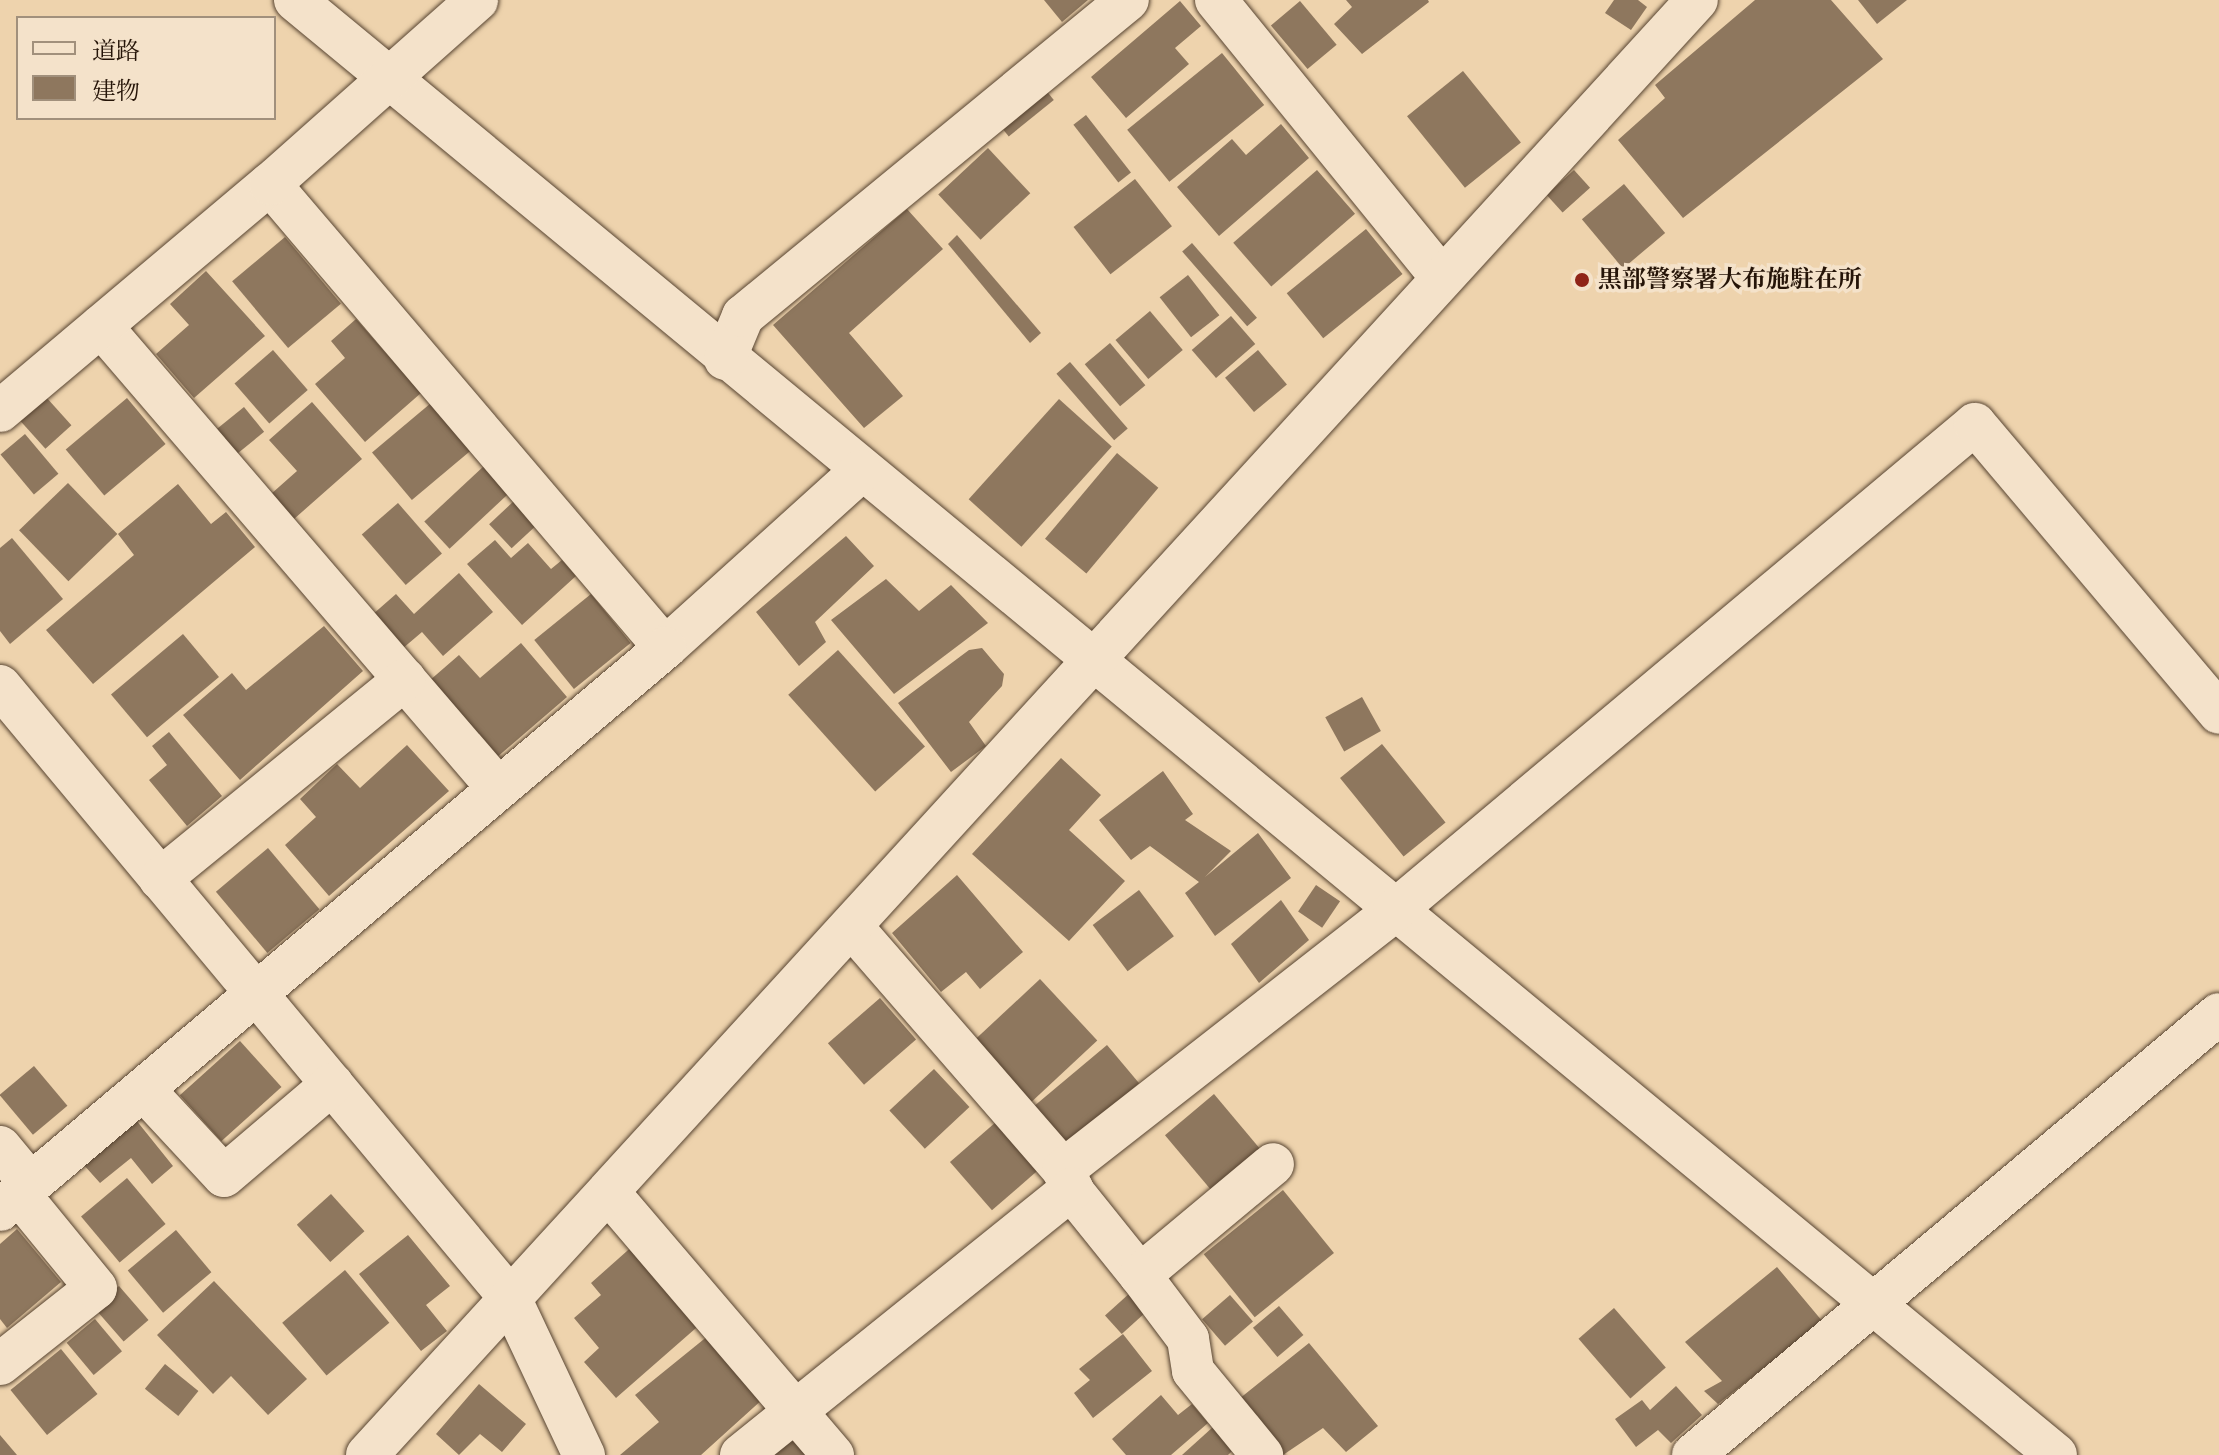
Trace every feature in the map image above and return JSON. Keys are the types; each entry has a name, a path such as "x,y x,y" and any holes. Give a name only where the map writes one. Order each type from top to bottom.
{"street":[{"path":"295,0 1092,663 2056,1455"},
{"path":"0,411 270,184 387,76 477,0"},
{"path":"725,359 743,316 1128,0"},
{"path":"1216,0 1440,276"},
{"path":"367,1455 852,927 1440,276 1697,0"},
{"path":"270,184 665,648"},
{"path":"101,326 496,786"},
{"path":"741,1455 1975,424 2219,713"},
{"path":"16,1195 144,1090 496,786 665,648 861,471"},
{"path":"160,879 405,679"},
{"path":"0,686 510,1298 584,1455"},
{"path":"852,927 1067,1180 1188,1339 1193,1371 1262,1455"},
{"path":"1693,1455 2219,1014"},
{"path":"144,1090 224,1176 332,1084"},
{"path":"0,1147 16,1195 96,1288 0,1364"},
{"path":"1140,1275 1273,1164"},
{"path":"609,1193 833,1455"}],"building":[{"path":"1044,0 1088,0 1062,22"},
{"path":"1346,0 1429,2 1362,54 1334,24 1352,7"},
{"path":"1614,0 1638,0 1647,7 1631,30 1605,13"},
{"path":"1755,0 1831,0 1883,59 1683,218 1618,140 1665,98 1655,85"},
{"path":"1858,0 1907,0 1877,24"},
{"path":"1180,1 1201,26 1175,48 1189,64 1126,118 1091,77"},
{"path":"1300,1 1337,45 1308,69 1271,25"},
{"path":"1222,53 1264,105 1169,182 1127,130"},
{"path":"1463,71 1521,142 1465,188 1407,116"},
{"path":"1045,89 1054,100 1009,136 1000,126"},
{"path":"1086,115 1131,173 1118,182 1073,125"},
{"path":"1281,124 1309,158 1219,236 1177,187 1232,139 1246,155"},
{"path":"988,148 1030,193 981,240 938,194"},
{"path":"1317,170 1355,214 1271,287 1233,243"},
{"path":"1574,170 1590,188 1563,213 1547,195"},
{"path":"1135,179 1172,226 1110,274 1074,227"},
{"path":"1624,184 1665,233 1623,268 1582,219"},
{"path":"907,209 943,249 849,333 903,396 864,428 773,325"},
{"path":"1366,229 1403,274 1323,338 1287,293"},
{"path":"957,235 1041,333 1030,343 948,244"},
{"path":"285,237 341,304 288,348 232,281"},
{"path":"1192,243 1257,318 1247,326 1182,252"},
{"path":"206,271 265,336 194,398 156,354 189,325 170,304"},
{"path":"1188,275 1219,315 1191,337 1160,297"},
{"path":"1150,311 1183,350 1148,379 1116,340"},
{"path":"1231,316 1255,344 1216,378 1192,350"},
{"path":"356,319 421,393 365,442 315,384 345,358 331,341"},
{"path":"1110,343 1145,385 1120,406 1085,364"},
{"path":"273,350 308,390 269,423 235,383"},
{"path":"1258,350 1287,384 1254,412 1225,378"},
{"path":"1070,362 1128,428 1114,440 1056,374"},
{"path":"46,397 71,425 45,449 20,420"},
{"path":"127,398 166,444 104,495 66,449"},
{"path":"1059,399 1112,447 1021,547 969,499"},
{"path":"312,402 362,459 294,519 271,494 297,471 269,440"},
{"path":"431,403 471,450 412,500 372,452"},
{"path":"244,407 264,432 235,455 215,430"},
{"path":"25,434 58,474 34,494 0,455"},
{"path":"1117,453 1158,488 1086,574 1045,539"},
{"path":"485,465 510,492 450,549 424,522"},
{"path":"68,483 117,534 68,581 19,530"},
{"path":"178,484 211,524 226,512 255,547 93,684 46,630 134,555 118,534"},
{"path":"514,501 537,525 512,548 489,524"},
{"path":"398,503 442,554 406,585 362,534"},
{"path":"846,536 874,566 815,622 826,642 799,666 756,612"},
{"path":"12,538 63,599 10,644 0,631 0,548"},
{"path":"495,540 511,558 528,543 551,569 562,560 576,576 522,625 467,564"},
{"path":"459,573 493,612 443,656 422,632 402,649 372,615 396,594 414,614"},
{"path":"886,579 919,611 951,585 988,623 894,694 831,620"},
{"path":"591,594 631,643 574,689 534,640"},
{"path":"324,626 363,671 240,780 183,715 232,673 246,690"},
{"path":"183,634 219,677 147,737 111,694"},
{"path":"521,643 567,697 496,758 429,681 459,655 480,678"},
{"path":"982,648 1004,674 1002,686 969,722 986,746 951,772 898,703 969,650"},
{"path":"838,650 925,747 875,791 788,695"},
{"path":"1362,697 1381,731 1344,751 1325,717"},
{"path":"169,732 222,796 187,826 149,780 167,765 152,746"},
{"path":"1382,744 1446,822 1404,856 1340,778"},
{"path":"407,745 449,791 329,896 285,845 316,817 300,799 337,764 360,788"},
{"path":"1061,758 1101,795 1069,830 1125,881 1069,941 972,854"},
{"path":"1163,771 1193,814 1185,820 1231,851 1205,877 1258,833 1291,878 1215,936 1185,893 1199,882 1150,846 1131,860 1099,820"},
{"path":"268,848 319,909 267,953 216,892"},
{"path":"957,875 1023,952 980,989 966,972 941,992 892,933"},
{"path":"1316,885 1340,901 1322,928 1298,912"},
{"path":"1139,890 1174,936 1128,971 1093,925"},
{"path":"1281,900 1309,940 1259,983 1231,944"},
{"path":"1040,979 1097,1040 1030,1103 973,1042"},
{"path":"880,998 916,1040 864,1085 828,1043"},
{"path":"240,1041 281,1087 221,1141 180,1095"},
{"path":"1107,1045 1139,1083 1066,1144 1034,1106"},
{"path":"34,1066 67,1106 33,1135 0,1095"},
{"path":"934,1069 969,1107 925,1149 889,1111"},
{"path":"1214,1094 1263,1153 1214,1194 1165,1135"},
{"path":"136,1120 173,1166 152,1184 131,1158 100,1183 83,1164"},
{"path":"996,1122 1038,1170 992,1210 950,1162"},
{"path":"127,1178 166,1224 120,1263 81,1217"},
{"path":"1283,1190 1334,1253 1255,1317 1204,1254"},
{"path":"331,1194 364,1231 330,1262 297,1225"},
{"path":"17,1229 61,1282 7,1328 0,1319 0,1244"},
{"path":"176,1230 211,1272 163,1313 128,1270"},
{"path":"408,1235 450,1286 426,1305 447,1331 421,1351 359,1274"},
{"path":"636,1243 704,1321 616,1398 584,1362 599,1348 574,1318 601,1295 591,1283"},
{"path":"1777,1267 1823,1322 1718,1404 1704,1391 1722,1381 1685,1342"},
{"path":"345,1270 389,1323 327,1376 282,1323"},
{"path":"214,1281 307,1379 268,1415 231,1376 213,1394 157,1335"},
{"path":"119,1286 149,1320 124,1342 94,1308"},
{"path":"1131,1292 1148,1311 1122,1334 1105,1315"},
{"path":"1230,1295 1253,1321 1225,1346 1202,1319"},
{"path":"1279,1306 1303,1335 1277,1357 1253,1328"},
{"path":"1614,1308 1666,1368 1630,1398 1579,1339"},
{"path":"95,1319 122,1351 94,1375 67,1343"},
{"path":"714,1331 764,1398 701,1455 620,1455 659,1422 635,1395"},
{"path":"1123,1334 1152,1371 1093,1418 1074,1393 1090,1380 1079,1369"},
{"path":"1309,1343 1378,1426 1346,1452 1323,1428 1283,1455 1239,1399"},
{"path":"61,1349 98,1394 47,1435 10,1390"},
{"path":"165,1364 198,1391 178,1416 145,1389"},
{"path":"479,1384 526,1424 502,1452 480,1434 459,1455 436,1434"},
{"path":"1676,1386 1702,1415 1671,1443 1658,1430 1636,1447 1615,1419 1642,1400 1650,1410"},
{"path":"1161,1395 1178,1415 1192,1404 1208,1423 1171,1455 1126,1455 1112,1439"},
{"path":"1213,1427 1233,1450 1228,1455 1182,1455"},
{"path":"795,1430 814,1455 768,1455"},
{"path":"0,1435 17,1455 0,1455"}],"place":[{"name":"黒部警察署大布施駐在所","path":"1582,280"}]}
